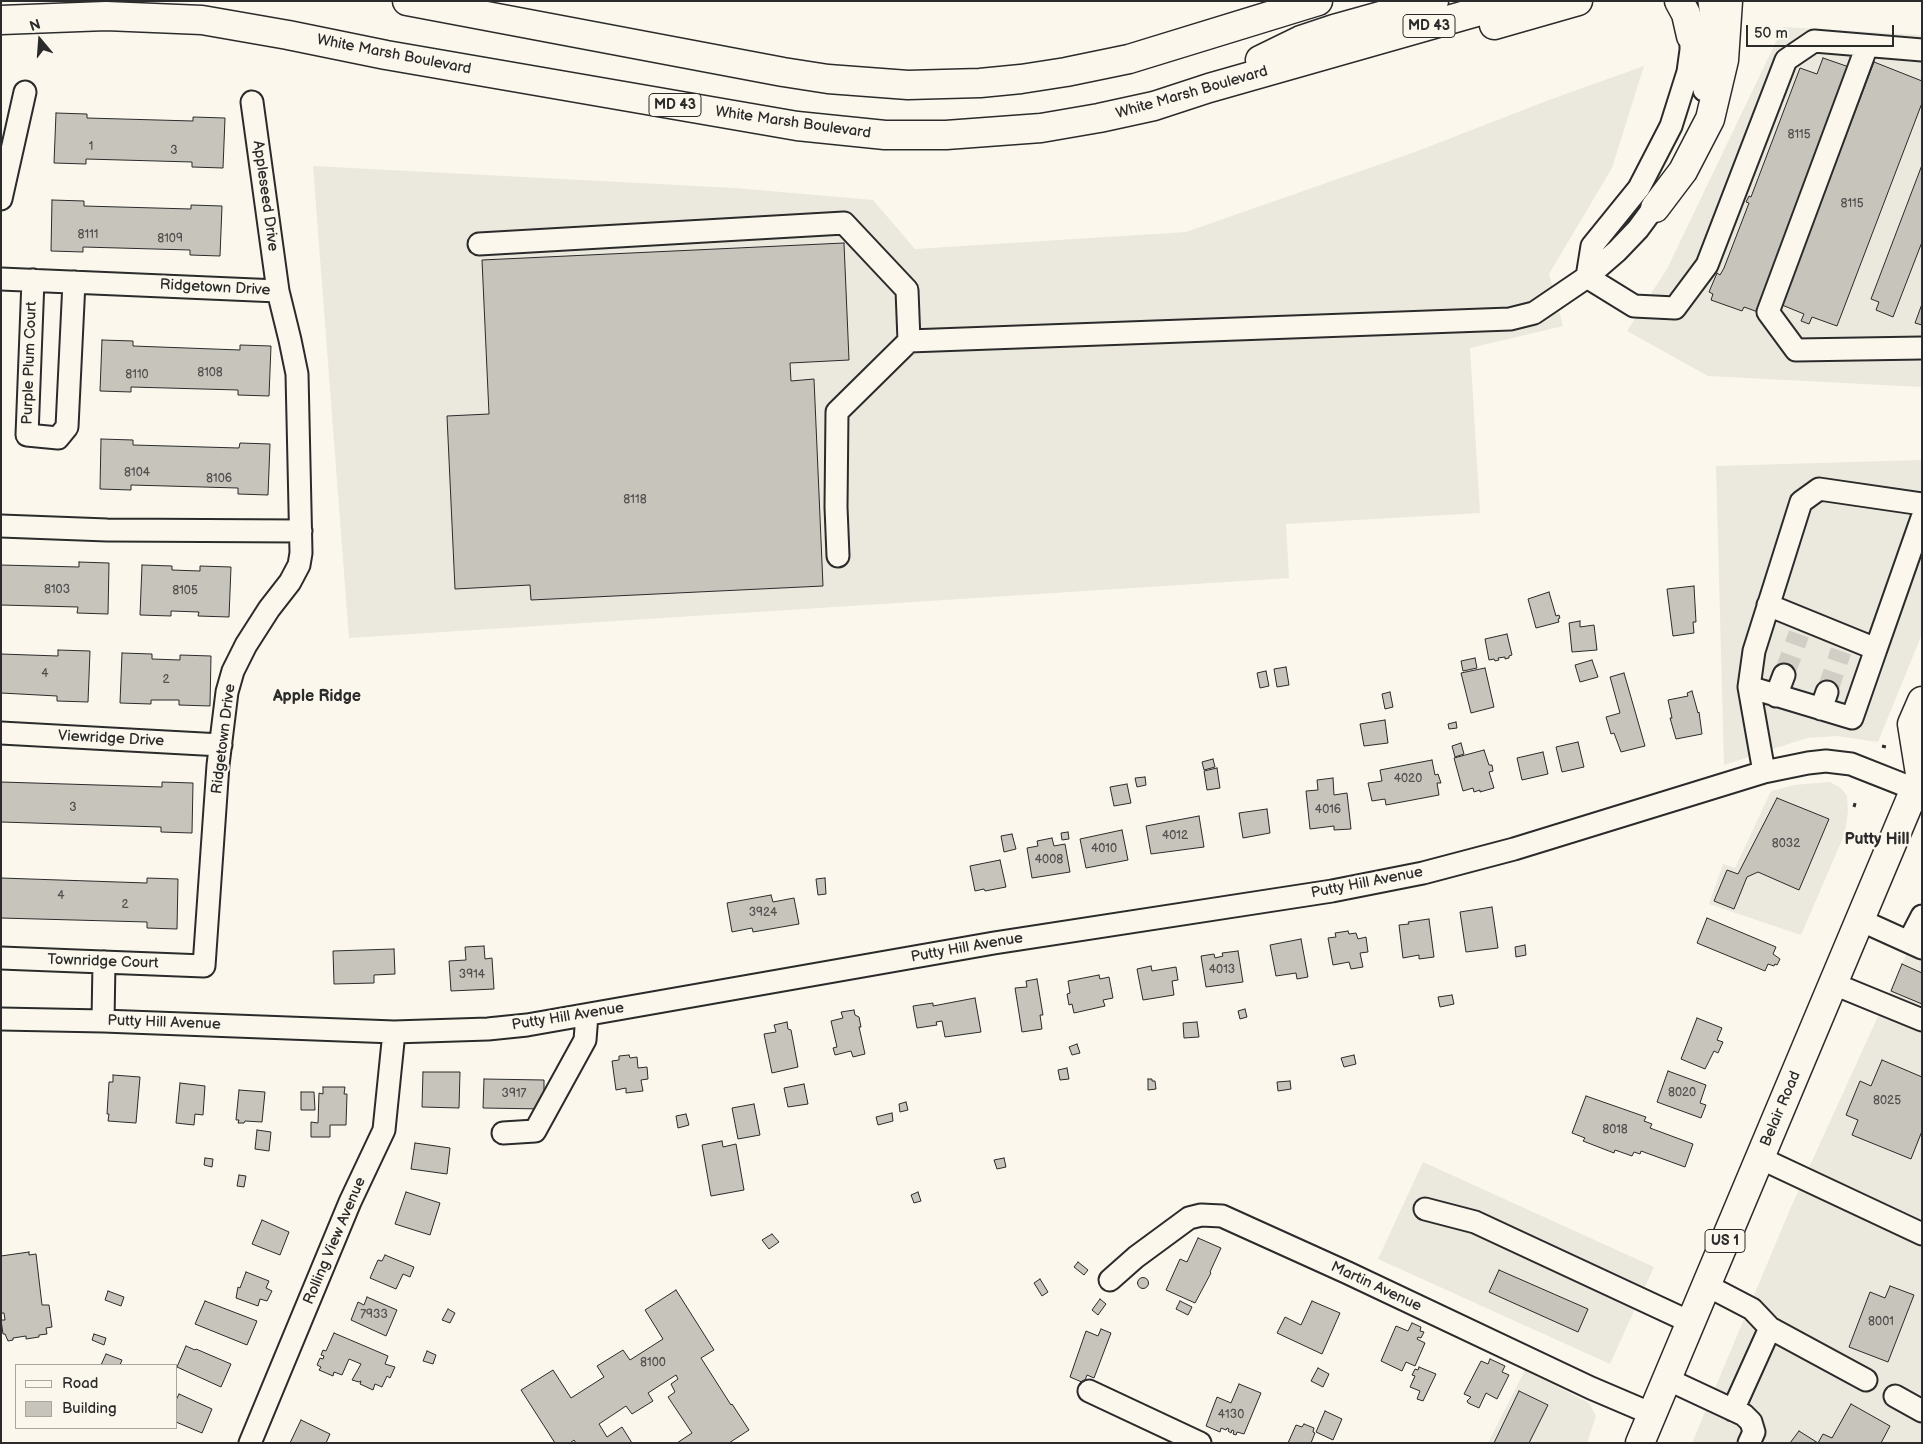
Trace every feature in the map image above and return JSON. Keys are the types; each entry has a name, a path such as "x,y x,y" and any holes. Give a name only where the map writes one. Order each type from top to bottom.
{"highway":[{"path":"406,1 828,79 882,84 980,83 1048,76 1129,58 1318,1"},
{"path":"1048,76 1134,51 1281,1"},
{"path":"1209,88 1302,40 1434,1"},
{"name":"White Marsh Boulevard","path":"1,20 106,16 202,20 797,126 885,135 978,134 1041,128 1154,106 1209,88 1516,1"},
{"path":"1265,72 1324,66 1407,49 1578,1"},
{"path":"1679,1 1686,14 1691,36"},
{"path":"1655,208 1683,172 1710,119 1723,68 1728,1"},
{"path":"1919,782 1912,724 1922,701"},
{"name":"Belair Road","path":"1640,1443 1919,782"}],"street":[{"path":"1587,277 1592,246 1639,188 1667,134 1686,79 1691,50 1689,1"},
{"path":"838,556 836,506 837,412 910,342 1495,320 1534,313 1587,277 1618,251 1655,208 1681,163 1703,95 1711,51 1712,24 1709,1"},
{"path":"1587,277 1634,306 1676,308 1707,265 1786,60 1814,41 1922,50"},
{"path":"1867,46 1768,312 1796,350 1922,348"},
{"path":"1,199 25,92"},
{"name":"Appleseed Drive","path":"252,102 278,291"},
{"path":"479,244 844,223 907,290 910,342"},
{"name":"Ridgetown Drive","path":"1,279 278,291 296,374 301,553 299,565 290,582 269,609 246,645 233,671 227,692 220,745 204,966"},
{"name":"Purple Plum Court","path":"33,280 27,435 58,438 67,427 74,282"},
{"path":"1764,772 1749,687 1754,652 1800,502 1819,489 1922,504"},
{"path":"1749,687 1776,696 1824,701 1852,718 1922,518"},
{"path":"1,526 106,530 301,531"},
{"path":"1768,605 1802,627 1844,644 1876,649"},
{"path":"1776,696 1784,675"},
{"name":"Viewridge Drive","path":"1,733 220,745"},
{"name":"Putty Hill Avenue","path":"1,1019 394,1032 488,1029 527,1025 994,943 1332,891 1413,875 1514,849 1764,772 1808,763 1826,761 1851,764 1919,782"},
{"path":"1860,920 1915,945 1922,916"},
{"name":"Townridge Court","path":"1,958 204,966"},
{"path":"103,1021 104,962"},
{"path":"1834,984 1922,1020"},
{"path":"503,1133 534,1131 585,1040 587,1015"},
{"name":"Rolling View Avenue","path":"250,1443 350,1202 384,1130 394,1032"},
{"path":"1760,1158 1921,1229"},
{"path":"1425,1209 1475,1222 1690,1322"},
{"name":"Martin Avenue","path":"1110,1280 1136,1257 1189,1218 1201,1214 1222,1216 1348,1273 1591,1388 1652,1414"},
{"path":"1706,1286 1752,1309 1770,1328 1866,1380"},
{"path":"1733,1410 1770,1328"},
{"path":"1666,1379 1744,1415 1751,1422 1754,1432 1749,1443"},
{"path":"1089,1391 1200,1443"},
{"path":"1895,1396 1922,1411"}],"path":[{"path":"1855,809 1856,800"}],"shaded area":[{"path":"1783,27 1922,35 1922,387 1708,376 1627,331 1667,269"},
{"path":"1644,66 1612,168 1549,274 1563,326 1470,348 1480,513 1286,524 1289,578 349,638 313,166 735,188 873,200 915,249 1186,232 1415,152 1549,100"},
{"path":"1922,460 1922,634 1878,742 1837,736 1807,738 1724,765 1716,466"},
{"path":"1830,782 1841,788 1847,796 1848,811 1845,833 1801,935 1709,904 1723,864 1735,868 1771,791 1794,785"},
{"path":"1922,920 1922,1443 1692,1443 1791,1207"},
{"path":"1423,1162 1654,1267 1610,1364 1378,1259"},
{"path":"1525,1370 1589,1403 1596,1416 1587,1443 1488,1443"}],"building":[{"path":"1823,58 1849,67 1758,312 1744,307 1742,311 1711,300 1713,294 1709,292 1717,273 1720,275 1724,268 1749,203 1746,202 1749,196 1751,197 1800,68 1817,74"},
{"path":"1874,62 1922,81 1922,103 1837,326 1812,317 1809,324 1801,321 1804,314 1782,305"},
{"path":"56,113 87,114 87,118 193,121 193,117 225,118 223,168 192,167 192,162 86,159 86,164 54,163"},
{"path":"1922,165 1922,242 1893,317 1876,310 1879,302 1871,299"},
{"path":"52,200 84,201 84,206 191,209 191,205 222,206 220,256 190,255 190,250 83,247 83,252 51,251"},
{"path":"844,243 849,360 790,363 791,381 814,379 823,586 531,600 530,585 455,589 447,416 489,414 482,260"},
{"path":"1922,304 1922,325 1915,323"},
{"path":"102,340 133,341 133,346 240,350 240,345 271,346 269,396 238,395 238,390 131,387 131,392 100,391"},
{"path":"101,439 133,440 133,445 239,448 240,443 270,444 268,495 238,494 238,488 131,485 131,490 100,489"},
{"path":"79,562 109,563 108,614 77,613 78,607 1,605 1,565 79,567"},
{"path":"142,565 172,566 172,570 200,571 200,566 231,567 229,617 198,616 199,612 171,611 171,616 140,615"},
{"path":"1694,586 1696,622 1693,622 1694,633 1673,636 1667,589"},
{"path":"1549,592 1556,616 1559,615 1560,618 1558,619 1559,622 1536,628 1528,599"},
{"path":"1580,621 1580,627 1594,625 1597,650 1572,652 1569,623"},
{"path":"1507,634 1512,655 1505,659 1505,657 1498,658 1499,660 1495,661 1494,659 1489,660 1485,639"},
{"path":"58,650 90,651 88,702 57,701 57,696 1,693 1,654 58,656"},
{"path":"122,653 152,654 152,659 180,660 180,655 211,656 210,706 179,705 179,700 151,700 151,704 120,703"},
{"path":"1475,658 1477,668 1463,671 1461,661"},
{"path":"1592,660 1598,677 1580,682 1575,665"},
{"path":"1286,667 1289,685 1277,687 1274,669"},
{"path":"1485,668 1494,707 1471,713 1461,673"},
{"path":"1266,671 1269,686 1260,688 1257,673"},
{"path":"1624,673 1645,746 1621,752 1614,733 1611,734 1606,717 1620,713 1610,677"},
{"path":"1692,691 1699,712 1702,734 1676,739 1670,718 1672,718 1668,700 1688,696 1687,693"},
{"path":"1390,692 1393,707 1385,709 1382,694"},
{"path":"1385,720 1388,743 1364,746 1360,724"},
{"path":"1456,722 1457,728 1449,729 1448,724"},
{"path":"1578,742 1584,767 1562,772 1556,747"},
{"path":"1461,743 1464,754 1455,757 1452,746"},
{"path":"1484,750 1489,765 1492,765 1493,771 1489,772 1494,788 1480,792 1480,790 1474,792 1473,788 1463,791 1454,758"},
{"path":"1543,752 1548,774 1522,780 1517,758"},
{"path":"1213,759 1215,767 1204,770 1202,762"},
{"path":"1432,760 1435,775 1438,774 1441,783 1437,783 1439,795 1386,805 1385,799 1372,801 1368,783 1382,781 1380,770"},
{"path":"1217,768 1220,788 1207,790 1204,771"},
{"path":"1145,777 1146,785 1137,787 1135,778"},
{"path":"1333,778 1334,795 1347,793 1351,829 1334,830 1334,826 1310,829 1306,791 1318,790 1317,780"},
{"path":"1,782 162,787 162,782 193,783 192,833 161,832 161,827 1,822"},
{"path":"1127,784 1131,803 1114,806 1110,787"},
{"path":"1777,798 1829,819 1799,890 1758,872 1747,877 1734,909 1714,901 1727,870 1738,874"},
{"path":"1267,809 1270,833 1243,838 1239,813"},
{"path":"1199,816 1204,847 1151,854 1146,826"},
{"path":"1122,830 1128,860 1086,868 1080,839"},
{"path":"1068,832 1069,839 1062,840 1061,833"},
{"path":"1012,834 1016,849 1004,852 1001,836"},
{"path":"1052,838 1054,846 1065,844 1070,872 1032,878 1027,848 1038,846 1037,841"},
{"path":"1000,860 1006,887 975,891 970,866"},
{"path":"1,878 147,883 147,878 178,879 177,929 147,928 147,922 1,918"},
{"path":"825,878 826,894 818,895 816,879"},
{"path":"771,895 773,902 794,898 799,924 753,932 752,928 732,932 727,903"},
{"path":"1492,907 1498,948 1466,952 1460,912"},
{"path":"1707,918 1776,947 1773,954 1780,959 1777,965 1768,964 1765,971 1697,943"},
{"path":"1429,919 1434,957 1419,959 1419,955 1403,958 1399,925"},
{"path":"1348,931 1349,934 1356,933 1358,939 1366,937 1368,952 1360,953 1363,967 1351,969 1349,962 1333,965 1328,938 1336,937 1335,933"},
{"path":"1301,939 1308,977 1297,979 1296,973 1276,976 1270,945"},
{"path":"1525,945 1526,955 1516,957 1515,947"},
{"path":"484,946 485,959 492,958 494,989 451,991 449,961 466,960 465,947"},
{"path":"394,949 395,974 374,975 374,983 334,984 333,951"},
{"path":"1238,951 1243,982 1206,987 1201,956 1214,954 1215,958 1223,956 1222,953"},
{"path":"1902,964 1922,973 1922,1004 1891,991"},
{"path":"1151,966 1152,971 1176,967 1178,980 1172,981 1174,995 1143,1000 1137,969"},
{"path":"1099,975 1100,979 1109,977 1113,998 1103,1000 1105,1006 1074,1013 1072,1004 1069,1005 1067,994 1070,993 1068,981"},
{"path":"1037,979 1043,1015 1040,1015 1042,1029 1022,1032 1015,988 1027,987 1026,981"},
{"path":"1452,995 1454,1004 1440,1007 1438,997"},
{"path":"975,998 981,1032 945,1037 942,1021 936,1022 937,1025 917,1028 913,1006 933,1003 933,1006"},
{"path":"1245,1009 1247,1017 1240,1019 1238,1011"},
{"path":"854,1010 855,1015 859,1017 861,1027 859,1027 865,1054 853,1057 851,1051 835,1055 833,1048 837,1047 831,1021 843,1018 841,1012"},
{"path":"1697,1018 1722,1028 1717,1040 1723,1042 1718,1053 1714,1051 1705,1069 1681,1059"},
{"path":"787,1022 788,1029 791,1030 798,1067 772,1073 764,1034 776,1032 774,1025"},
{"path":"1197,1022 1199,1037 1184,1038 1183,1023"},
{"path":"1077,1044 1080,1053 1072,1055 1069,1047"},
{"path":"629,1055 630,1058 637,1057 638,1068 647,1067 648,1079 641,1080 643,1091 626,1093 626,1088 616,1090 612,1061 619,1060 619,1056"},
{"path":"1354,1055 1356,1064 1344,1067 1341,1058"},
{"path":"1882,1060 1922,1077 1922,1131 1911,1159 1852,1135 1858,1120 1846,1115 1860,1081 1871,1086"},
{"path":"1067,1068 1069,1079 1060,1080 1058,1070"},
{"path":"1668,1071 1706,1085 1700,1103 1706,1105 1701,1118 1657,1102"},
{"path":"423,1072 460,1072 459,1108 422,1107"},
{"path":"113,1075 140,1077 136,1123 108,1121 109,1082 113,1082"},
{"path":"484,1079 544,1080 544,1109 483,1108"},
{"path":"1148,1079 1155,1081 1156,1089 1148,1090"},
{"path":"1290,1081 1291,1089 1278,1091 1277,1082"},
{"path":"180,1083 205,1086 203,1115 195,1114 194,1125 176,1123"},
{"path":"804,1084 808,1104 788,1107 784,1088"},
{"path":"323,1087 345,1087 344,1094 347,1094 346,1125 330,1125 330,1137 311,1137 311,1122 318,1123 319,1093 323,1094"},
{"path":"239,1090 265,1092 262,1122 245,1121 244,1123 238,1123 239,1120 236,1120"},
{"path":"301,1092 314,1092 315,1110 301,1110"},
{"path":"1586,1096 1646,1117 1644,1121 1652,1124 1650,1128 1693,1144 1685,1167 1641,1151 1640,1154 1634,1152 1632,1156 1615,1150 1614,1153 1583,1141 1585,1138 1572,1133"},
{"path":"906,1102 908,1110 900,1112 899,1104"},
{"path":"754,1104 760,1135 738,1139 732,1108"},
{"path":"892,1113 893,1121 878,1125 876,1117"},
{"path":"686,1114 689,1125 678,1128 676,1116"},
{"path":"257,1130 271,1132 269,1151 255,1149"},
{"path":"722,1141 723,1147 736,1144 744,1190 711,1196 702,1145"},
{"path":"415,1143 450,1148 447,1174 411,1169"},
{"path":"205,1158 213,1159 212,1167 204,1165"},
{"path":"1004,1158 1006,1167 997,1169 994,1160"},
{"path":"239,1175 246,1176 244,1187 237,1186"},
{"path":"406,1192 440,1203 430,1235 395,1224"},
{"path":"918,1192 921,1201 914,1203 911,1195"},
{"path":"262,1220 289,1232 280,1255 252,1244"},
{"path":"772,1234 779,1242 769,1249 762,1240"},
{"path":"1198,1238 1221,1248 1211,1273 1195,1303 1166,1290 1180,1259 1187,1262"},
{"path":"29,1252 29,1255 36,1254 42,1305 49,1305 52,1327 46,1328 47,1334 39,1335 39,1337 26,1339 26,1336 13,1338 13,1340 8,1341 5,1334 3,1334 1,1320 5,1320 4,1313 1,1313 1,1256"},
{"path":"385,1255 414,1267 410,1277 403,1274 396,1289 370,1278 378,1260 382,1261"},
{"path":"1078,1262 1088,1270 1084,1275 1074,1267"},
{"path":"1499,1270 1588,1309 1578,1332 1489,1292"},
{"path":"246,1272 269,1281 266,1288 272,1291 267,1301 260,1299 258,1306 236,1298 238,1287 240,1288"},
{"path":"1141,1278 1145,1278 1148,1283 1147,1287 1141,1288 1138,1285 1138,1281"},
{"path":"1040,1279 1048,1292 1042,1296 1034,1283"},
{"path":"1890,1286 1914,1295 1888,1362 1849,1347 1870,1292 1885,1298"},
{"path":"676,1290 714,1350 701,1358 749,1430 729,1443 677,1443 692,1433 668,1397 675,1392 671,1384 678,1379 676,1375 648,1393 653,1401 632,1414 626,1406 599,1424 607,1437 622,1427 632,1443 576,1443 574,1440 570,1443 555,1443 521,1390 553,1370 571,1398 604,1377 597,1366 623,1350 630,1360 663,1339 645,1310"},
{"path":"108,1291 124,1297 121,1306 105,1300"},
{"path":"367,1297 397,1310 386,1336 351,1320 358,1302 364,1305"},
{"path":"1100,1299 1106,1304 1098,1315 1092,1310"},
{"path":"205,1301 257,1321 247,1345 195,1324"},
{"path":"1180,1301 1192,1307 1188,1315 1176,1309"},
{"path":"1312,1301 1340,1313 1322,1354 1277,1333 1285,1317 1301,1325"},
{"path":"448,1309 455,1313 450,1323 442,1320"},
{"path":"1412,1323 1421,1327 1420,1331 1424,1332 1421,1338 1418,1337 1417,1339 1425,1343 1415,1366 1406,1362 1402,1371 1381,1361 1396,1326 1408,1331"},
{"path":"1101,1329 1111,1333 1094,1378 1087,1375 1084,1383 1070,1377 1086,1331 1098,1336"},
{"path":"334,1333 388,1356 385,1364 395,1367 390,1378 387,1376 382,1387 375,1384 373,1390 360,1384 361,1381 352,1380 361,1364 349,1359 342,1375 334,1372 333,1376 319,1370 321,1367 317,1365 320,1358 323,1359 324,1356 321,1355 323,1350 326,1351"},
{"path":"94,1334 106,1338 104,1345 92,1340"},
{"path":"186,1346 231,1364 221,1387 178,1367"},
{"path":"427,1351 436,1355 433,1364 423,1361"},
{"path":"106,1354 122,1360 120,1364 101,1364"},
{"path":"1490,1359 1505,1366 1502,1372 1509,1375 1497,1399 1486,1393 1479,1408 1468,1403 1467,1401 1471,1397 1464,1394 1481,1361 1488,1364"},
{"path":"1419,1367 1436,1374 1423,1401 1417,1399 1420,1391 1410,1387 1415,1376 1412,1375 1415,1369 1418,1370"},
{"path":"1318,1368 1329,1374 1323,1387 1311,1381"},
{"path":"1239,1384 1261,1393 1244,1434 1237,1432 1236,1435 1233,1434 1234,1431 1232,1430 1231,1433 1227,1428 1226,1430 1221,1428 1220,1432 1206,1426 1217,1397 1231,1403"},
{"path":"1519,1391 1548,1405 1529,1443 1494,1443"},
{"path":"179,1394 212,1409 202,1433 178,1423"},
{"path":"1851,1404 1890,1426 1881,1443 1818,1443 1823,1434 1832,1438"},
{"path":"1325,1411 1342,1419 1333,1440 1316,1432"},
{"path":"301,1420 330,1434 326,1443 290,1443"},
{"path":"1304,1424 1314,1428 1313,1432 1315,1433 1311,1443 1288,1443 1296,1425 1302,1427"},
{"path":"1799,1431 1818,1443 1790,1443"}],"tunnel":[{"path":"1784,675 1799,634"},
{"path":"1827,692 1841,651"}],"district":[{"name":"Apple Ridge","path":"317,697"},
{"name":"Putty Hill","path":"1877,840"}]}
